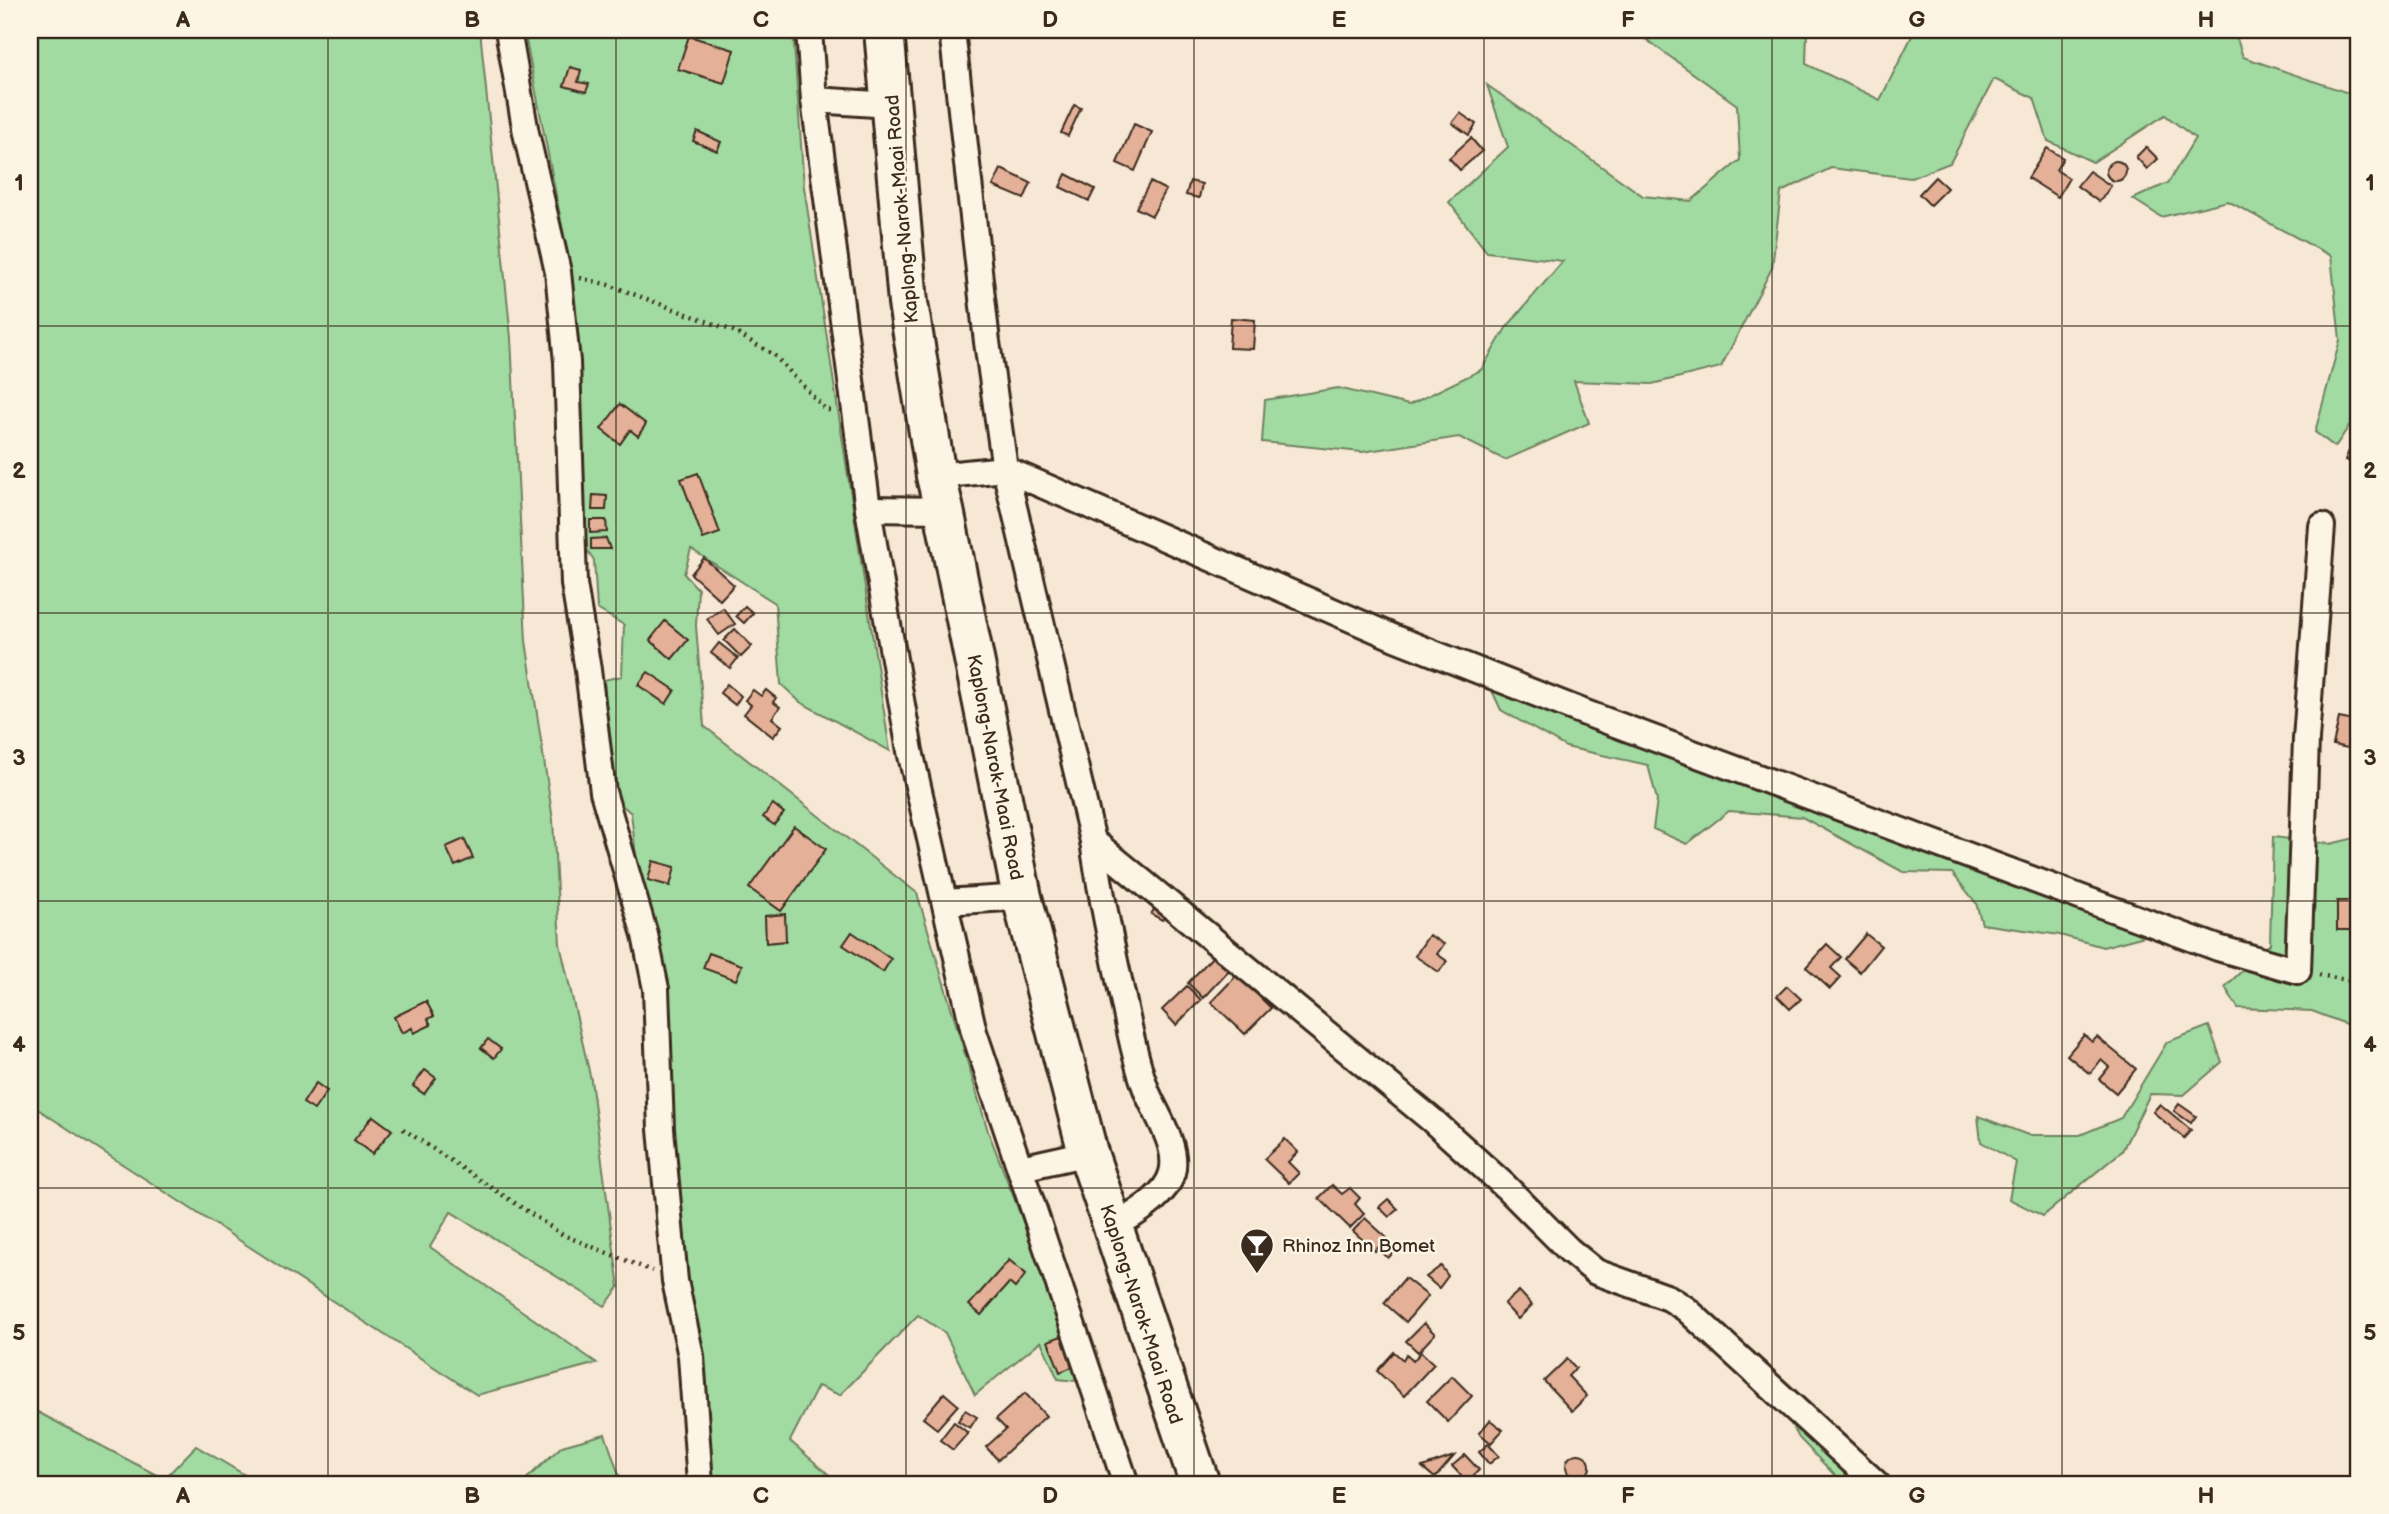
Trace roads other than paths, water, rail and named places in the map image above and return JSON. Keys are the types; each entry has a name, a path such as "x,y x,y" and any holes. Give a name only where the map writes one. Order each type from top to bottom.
{"highway":[{"name":"Kaplong-Narok-Maai Road","path":"884,30 908,303 940,493 1022,897 1088,1153 1186,1450 1200,1484"}],"street":[{"path":"508,30 526,133 558,272 567,362 574,584 603,792 645,936 656,989 661,1129 675,1281 691,1356 697,1483"},
{"path":"809,30 814,100 868,509 911,751 974,1032 1126,1484"},
{"path":"952,30 987,342 1005,469 1093,841 1102,902 1128,1024 1146,1090 1170,1146 1173,1161 1172,1174 1158,1194 1114,1227"},
{"path":"814,100 891,105"},
{"path":"868,509 940,493 1005,469 1395,638 1583,712 2088,901 2218,948 2298,971 2305,739 2322,526"},
{"path":"1093,841 1433,1121 1506,1187 1569,1250 1596,1272 1669,1298 1686,1309 1877,1484"},
{"path":"945,902 1022,897"},
{"path":"1021,1168 1088,1153"}],"place":[{"name":"Rhinoz Inn Bomet","path":"1257,1275"}]}
